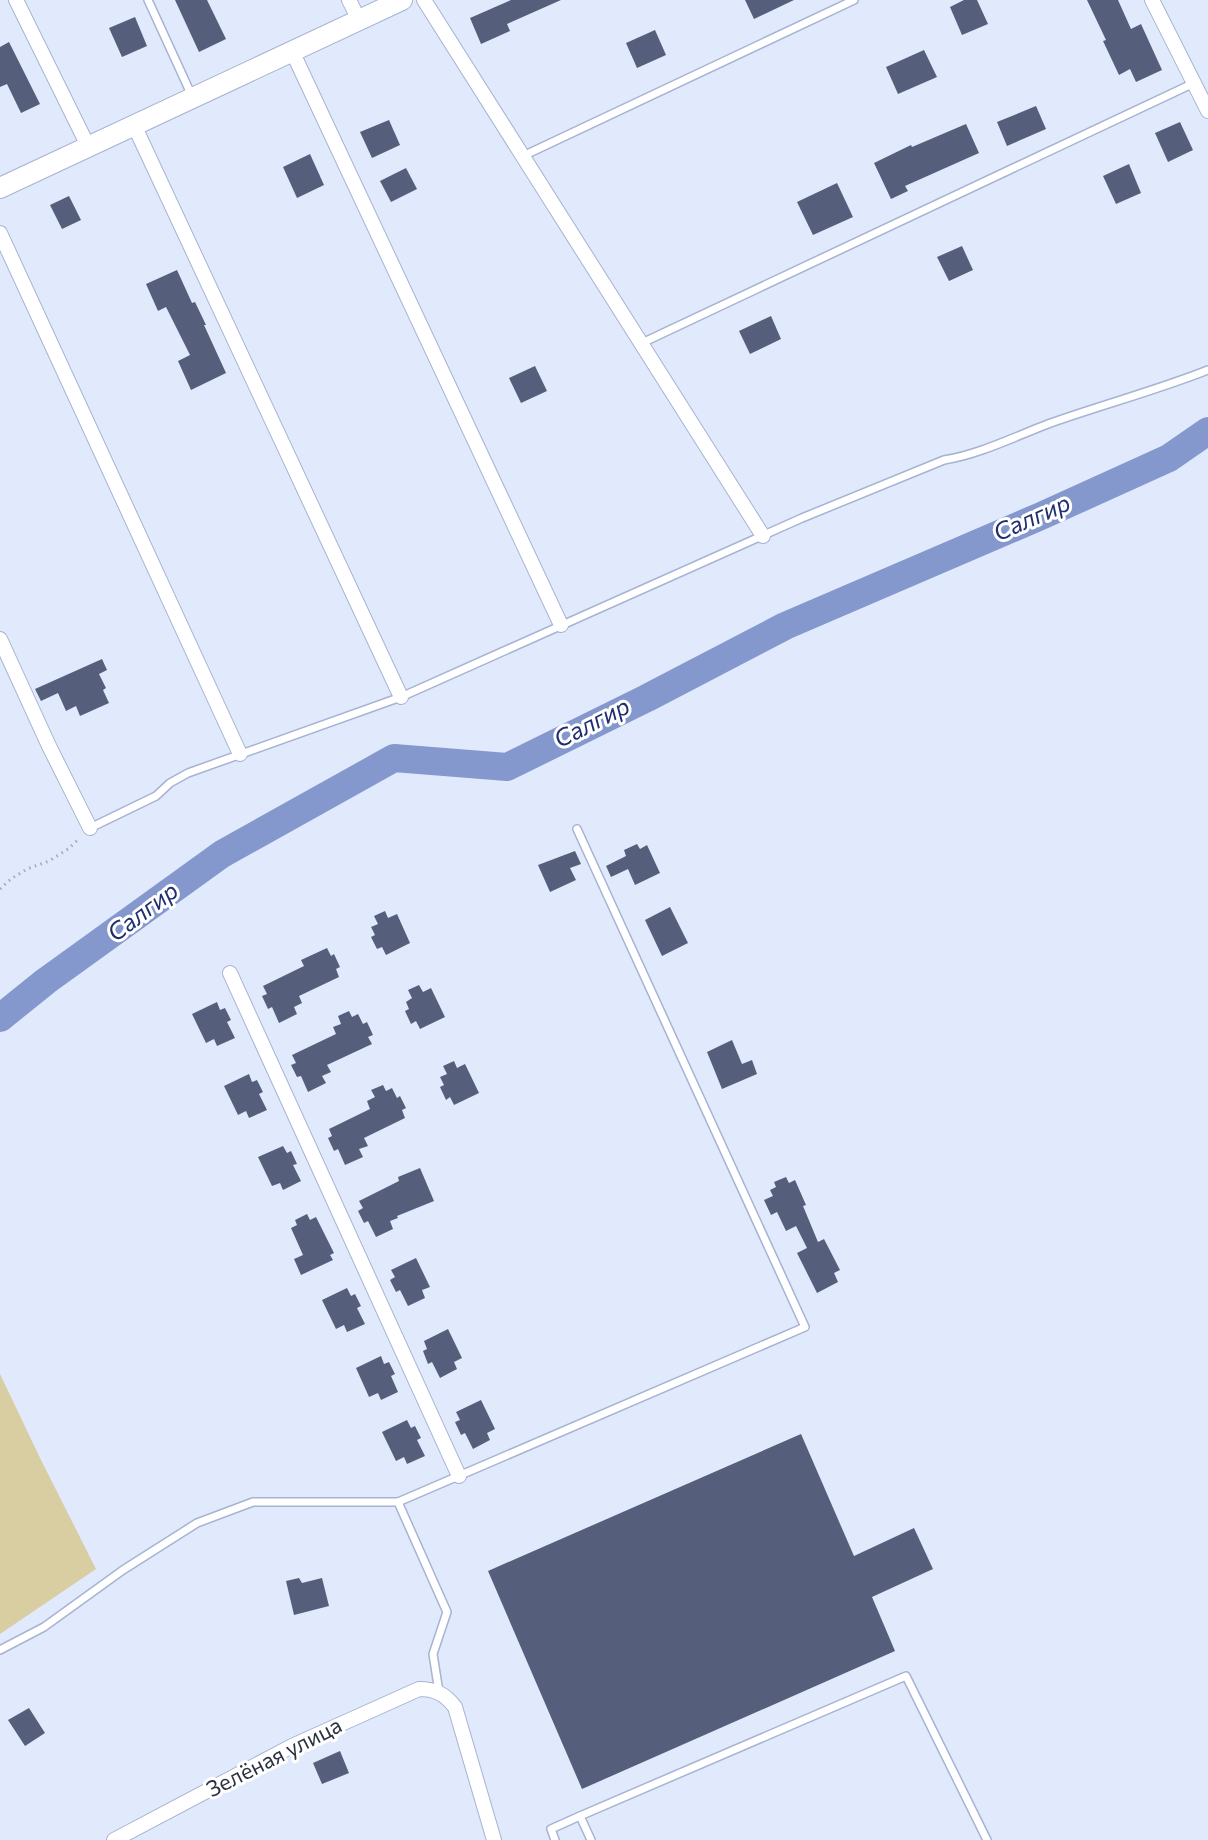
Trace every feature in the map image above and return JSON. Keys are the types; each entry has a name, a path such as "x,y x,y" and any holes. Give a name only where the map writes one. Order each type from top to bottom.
{"main road":[{"path":"0,188 402,0"}],"street":[{"path":"16,0 88,146"},
{"path":"349,0 359,20"},
{"path":"424,0 763,536"},
{"path":"1152,0 1208,111"},
{"path":"292,51 561,625"},
{"path":"134,125 401,697"},
{"path":"0,233 240,754"},
{"path":"0,639 90,828"},
{"path":"230,973 459,1476"},
{"name":"Зелёная улица","path":"114,1840 302,1741 418,1689 439,1692"},
{"path":"439,1692 455,1707 494,1840"}],"lane":[{"path":"148,0 192,97"},
{"path":"523,156 854,0"},
{"path":"642,343 1194,83"},
{"path":"90,828 156,796 170,783 189,772 401,697 763,536 944,460 961,457 1050,423 1163,388 1208,370"},
{"path":"0,1650 44,1627 123,1570 197,1523 253,1502 398,1502 805,1327 577,829"},
{"path":"398,1502 447,1612 433,1654 439,1692"},
{"path":"555,1840 551,1829 906,1676 987,1840"},
{"path":"580,1816 591,1840"}],"path":[{"path":"0,889 10,879 27,869 49,861 68,849 90,828"}],"shaded area":[{"path":"0,1374 96,1569 0,1634"}],"building":[{"path":"175,0 207,0 226,39 199,52"},
{"path":"511,0 561,0 507,24 510,31 481,44 470,18"},
{"path":"745,0 794,0 754,19"},
{"path":"964,0 977,0 988,24 962,35 950,7"},
{"path":"1087,0 1118,0 1131,29 1141,24 1162,70 1136,82 1130,69 1119,75"},
{"path":"135,17 147,46 122,57 109,28"},
{"path":"655,30 666,55 637,68 626,43"},
{"path":"9,42 40,104 21,113 7,84 0,87 0,47"},
{"path":"924,50 937,77 898,94 886,67"},
{"path":"1036,106 1046,129 1007,146 997,122"},
{"path":"389,120 400,145 372,158 360,132"},
{"path":"1180,122 1193,150 1168,162 1155,133"},
{"path":"966,124 979,153 905,186 908,191 891,199 874,163 911,145 912,147"},
{"path":"310,154 324,185 297,198 283,167"},
{"path":"1129,164 1141,193 1116,204 1103,176"},
{"path":"406,168 417,189 391,202 380,181"},
{"path":"837,183 853,217 813,235 797,202"},
{"path":"69,196 81,220 62,229 50,205"},
{"path":"962,246 973,270 949,281 937,257"},
{"path":"177,270 192,303 195,302 206,325 204,325 226,373 191,390 178,361 190,355 166,307 158,311 146,284"},
{"path":"771,316 781,339 750,354 739,331"},
{"path":"535,366 547,391 521,403 509,378"},
{"path":"102,659 107,670 99,674 106,688 103,690 109,703 80,716 76,706 66,711 58,693 41,701 35,689"},
{"path":"637,844 640,849 647,845 660,873 635,885 628,869 611,877 606,866 626,856 624,850"},
{"path":"575,851 581,864 570,868 576,880 550,892 538,865"},
{"path":"670,907 688,943 662,956 645,920"},
{"path":"385,911 388,918 397,914 410,943 386,955 382,947 377,949 371,937 375,935 371,927 378,924 374,916"},
{"path":"327,948 331,956 334,954 340,967 336,969 339,977 299,996 302,1003 294,1007 297,1014 279,1023 272,1007 268,1009 262,996 267,994 263,986 304,966 301,960"},
{"path":"419,985 423,992 431,988 445,1017 420,1029 416,1021 411,1024 405,1011 409,1009 406,1002 412,998 408,990"},
{"path":"217,1002 220,1010 225,1008 231,1020 227,1022 235,1038 217,1046 214,1039 206,1043 192,1014"},
{"path":"349,1011 352,1017 358,1014 363,1024 367,1022 373,1035 368,1037 372,1044 327,1065 331,1072 322,1076 326,1083 308,1092 301,1076 297,1077 291,1065 296,1063 292,1055 336,1034 333,1027 341,1024 338,1016"},
{"path":"732,1040 742,1064 752,1060 757,1074 722,1089 707,1052"},
{"path":"454,1061 457,1068 465,1064 479,1093 454,1105 450,1097 446,1100 440,1087 444,1085 440,1077 447,1074 443,1066"},
{"path":"249,1074 252,1082 257,1080 263,1092 259,1094 267,1110 249,1118 246,1111 238,1115 224,1086"},
{"path":"383,1085 386,1091 392,1088 397,1098 400,1096 406,1108 402,1110 405,1118 364,1138 368,1146 359,1149 363,1157 345,1165 338,1149 334,1151 328,1138 332,1136 329,1129 370,1109 367,1101 375,1097 371,1090"},
{"path":"283,1146 287,1153 291,1151 297,1164 293,1165 301,1181 283,1190 280,1183 272,1186 258,1157"},
{"path":"420,1168 434,1201 397,1216 398,1218 390,1221 393,1229 376,1237 368,1221 364,1223 358,1211 363,1208 359,1201 399,1181 398,1177"},
{"path":"786,1177 789,1183 795,1180 818,1242 824,1239 840,1270 834,1273 838,1282 817,1293 797,1253 807,1248 796,1226 786,1231 777,1212 771,1215 764,1200 773,1196 770,1190 776,1187 774,1182"},
{"path":"307,1214 310,1220 316,1217 334,1253 330,1255 333,1260 301,1275 294,1259 303,1255 291,1228 297,1225 295,1220"},
{"path":"416,1258 430,1287 422,1290 425,1298 408,1306 400,1290 396,1292 390,1280 395,1277 391,1270"},
{"path":"347,1288 351,1296 355,1294 361,1306 357,1308 365,1324 347,1332 344,1325 336,1329 322,1300"},
{"path":"448,1329 462,1358 454,1362 457,1369 440,1378 432,1362 428,1364 423,1351 427,1349 424,1341"},
{"path":"381,1356 384,1364 389,1362 395,1374 391,1376 398,1392 381,1400 378,1393 369,1397 356,1368"},
{"path":"481,1400 495,1429 487,1433 490,1440 473,1449 465,1433 461,1435 455,1422 460,1420 456,1412"},
{"path":"407,1420 411,1428 415,1426 421,1438 417,1440 425,1456 407,1464 404,1457 396,1461 382,1432"},
{"path":"801,1434 854,1556 914,1528 933,1569 872,1597 895,1651 582,1789 488,1571"},
{"path":"299,1578 302,1583 322,1578 329,1606 294,1615 286,1581"},
{"path":"29,1708 45,1733 25,1746 8,1720"},
{"path":"340,1751 349,1773 322,1784 313,1763"}],"waterway":[{"name":"Салгир","path":"0,1018 46,981 222,854 394,758 507,767 785,626 1041,516 1169,458 1208,431"}]}
